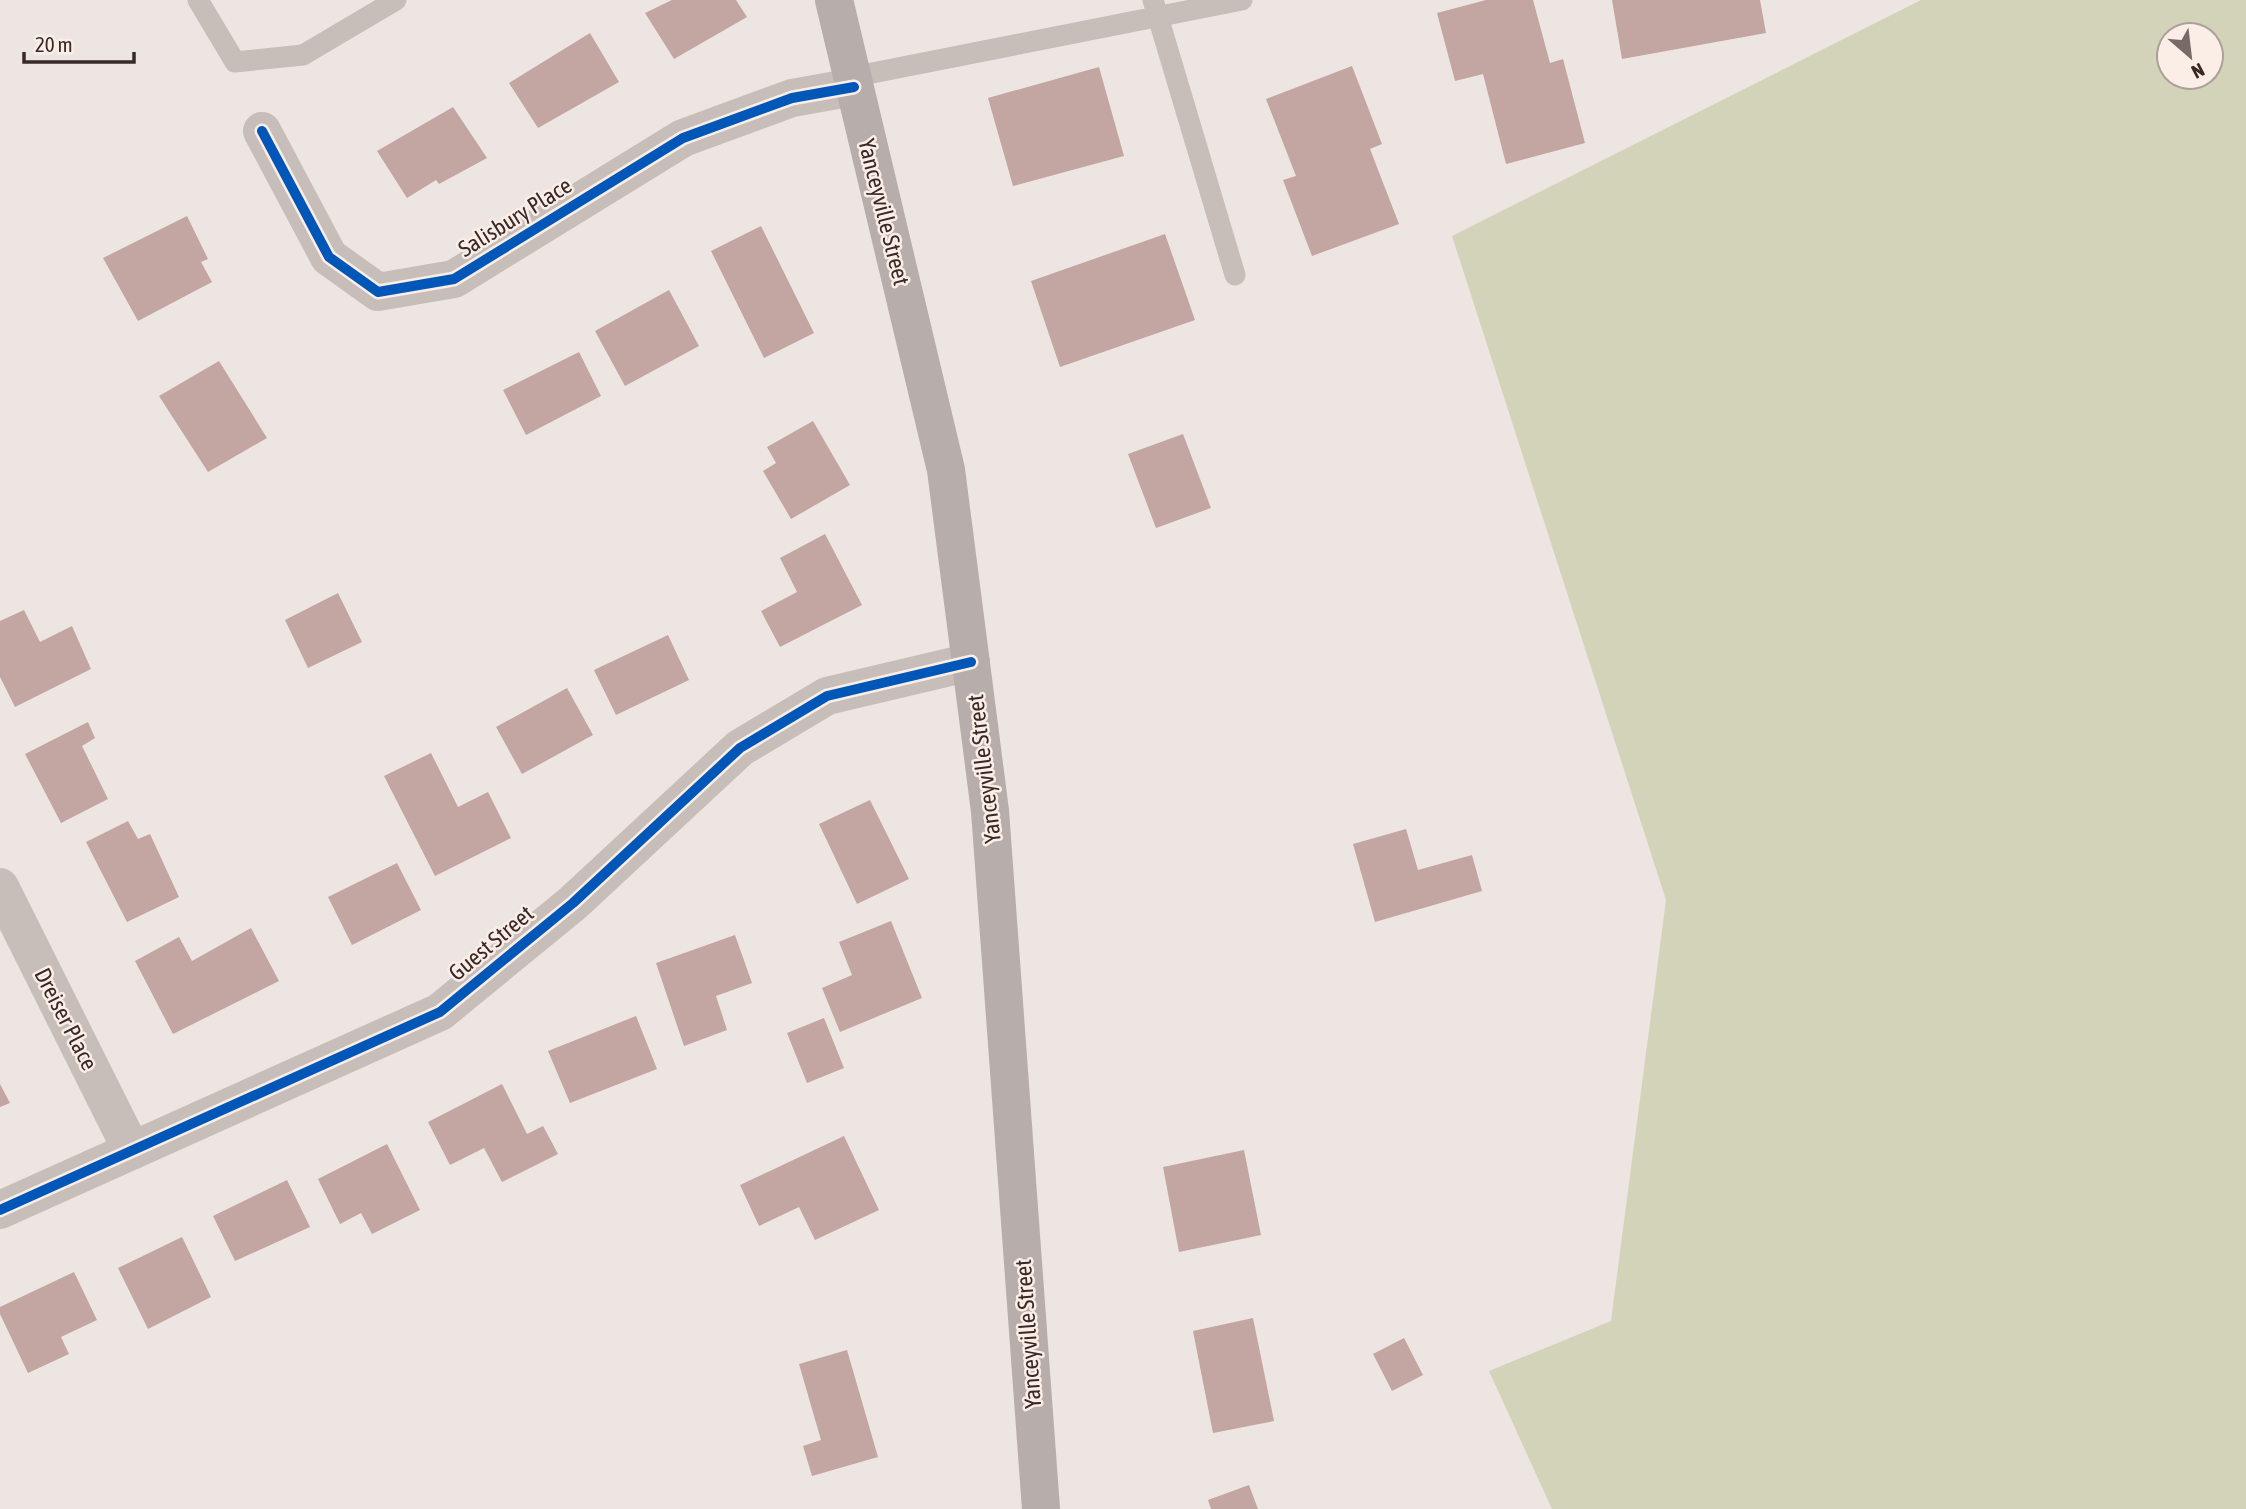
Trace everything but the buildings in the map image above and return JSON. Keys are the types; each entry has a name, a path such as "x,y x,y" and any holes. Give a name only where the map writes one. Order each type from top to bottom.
{"main road":[{"name":"Yanceyville Street","path":"834,0 946,470 991,824 1041,1509"}],"street":[{"name":"Salisbury Place","path":"262,131 329,257 377,292 454,279 683,138 792,98 853,82"},
{"name":"Guest Street","path":"0,1210 440,1012 573,903 740,748 827,696 971,662"},
{"name":"Dreiser Place","path":"0,887 132,1151"}],"lane":[{"path":"198,0 235,62 303,55 396,0"},
{"path":"853,82 1155,8 1242,0"},
{"path":"1155,8 1235,275"}],"green space":[{"path":"1921,0 2246,0 2246,1509 1552,1509 1489,1371 1611,1321 1666,900 1452,236"}],"cycle path":[{"path":"262,131 329,257 378,292 454,279 683,138 792,98 854,87"},
{"path":"0,1210 440,1012 573,903 740,748 827,696 971,662"}]}
